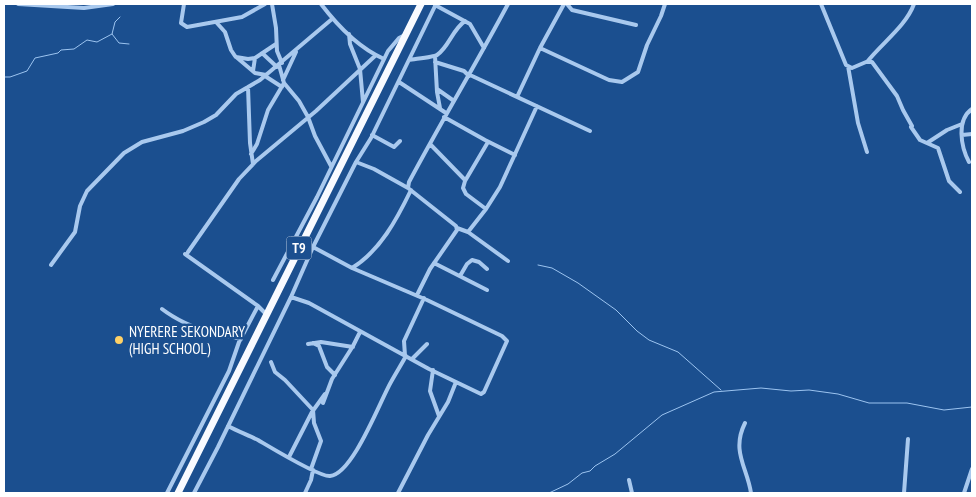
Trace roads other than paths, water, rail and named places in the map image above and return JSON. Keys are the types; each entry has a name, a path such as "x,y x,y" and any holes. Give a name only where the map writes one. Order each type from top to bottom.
{"highway":[{"name":"T9","path":"178,493 421,4"}],"street":[{"path":"18,4 84,8 113,4"},
{"path":"184,4 181,23 187,27 242,17 265,4"},
{"path":"272,4 276,44 283,83"},
{"path":"321,4 332,18 349,34 384,59"},
{"path":"325,4 326,11"},
{"path":"194,493 292,297 312,247 372,135 435,4 470,24 484,48"},
{"path":"352,268 364,261 390,229 410,189 409,182 445,115 470,76 508,4"},
{"path":"517,97 540,48 566,4 572,10 636,25"},
{"path":"540,48 609,80 622,82 638,72 647,45 665,4"},
{"path":"821,4 848,66 858,123 867,152"},
{"path":"867,62 900,26 911,12 914,4"},
{"path":"51,265 76,232 80,206 87,191 124,153 142,142 184,131 216,115 236,94 279,65 332,18"},
{"path":"409,60 435,56 444,47 455,30 465,21"},
{"path":"216,22 225,32 231,50 236,57 253,72 283,83 299,101 332,167"},
{"path":"349,34 350,44 360,69 363,104"},
{"path":"273,280 332,167 384,59 394,43 405,35"},
{"path":"236,57 255,58 276,44"},
{"path":"251,154 257,144 268,110 283,83 297,50"},
{"path":"262,52 279,65"},
{"path":"266,314 187,253 239,179 253,164 376,55"},
{"path":"435,56 440,108"},
{"path":"253,72 255,58"},
{"path":"435,62 464,72 590,132"},
{"path":"848,66 852,68 872,62 897,96 920,140 938,148 949,181 960,192"},
{"path":"398,82 440,108 445,115 488,142 515,155"},
{"path":"248,87 253,164"},
{"path":"437,89 454,101"},
{"path":"468,232 500,187 537,106"},
{"path":"969,162 965,155 962,124 966,115 972,110"},
{"path":"927,143 947,130 962,124"},
{"path":"962,135 972,134"},
{"path":"372,135 394,147 400,141"},
{"path":"486,209 463,191 463,185 488,142"},
{"path":"430,144 466,180"},
{"path":"356,162 374,169 410,189 455,224 457,228 468,232 508,261"},
{"path":"417,295 457,228"},
{"path":"292,297 309,303 360,332 481,394 484,392 506,340 502,336 424,298 352,268 312,247"},
{"path":"460,276 467,264 472,260 479,262 488,269"},
{"path":"434,264 486,290"},
{"path":"228,426 312,470 326,476 332,476 348,462 362,442 391,382 406,356 404,341 424,298"},
{"path":"167,493 229,371 241,340 258,306"},
{"path":"162,308 169,314 209,332 241,340"},
{"path":"323,403 335,375 360,332"},
{"path":"335,375 327,366 319,346 310,343 321,342 353,347"},
{"path":"412,359 427,344"},
{"path":"271,362 275,372 313,410 314,423 321,441 306,492 312,493"},
{"path":"433,370 430,391 439,416"},
{"path":"398,493 452,394 456,382"},
{"path":"290,457 313,410 326,393"},
{"path":"745,423 740,435 738,448 751,493"},
{"path":"904,493 908,439"},
{"path":"964,493 972,469"},
{"path":"628,480 632,493"}],"waterway":[{"path":"120,17 115,22 112,34 119,43 129,44"},
{"path":"4,77 10,77 27,71 35,58 58,53 61,50 74,49 87,40 97,42 112,34"},
{"path":"538,265 552,268 578,283 616,310 649,340 678,352 721,390"},
{"path":"549,493 568,484 582,473 590,471 615,454 662,415 714,392 761,388 791,391 809,390 838,394 869,403 907,403 944,410 972,407"}],"place":[{"name":"NYERERE SEKONDARY (HIGH SCHOOL)","path":"119,340"}]}
